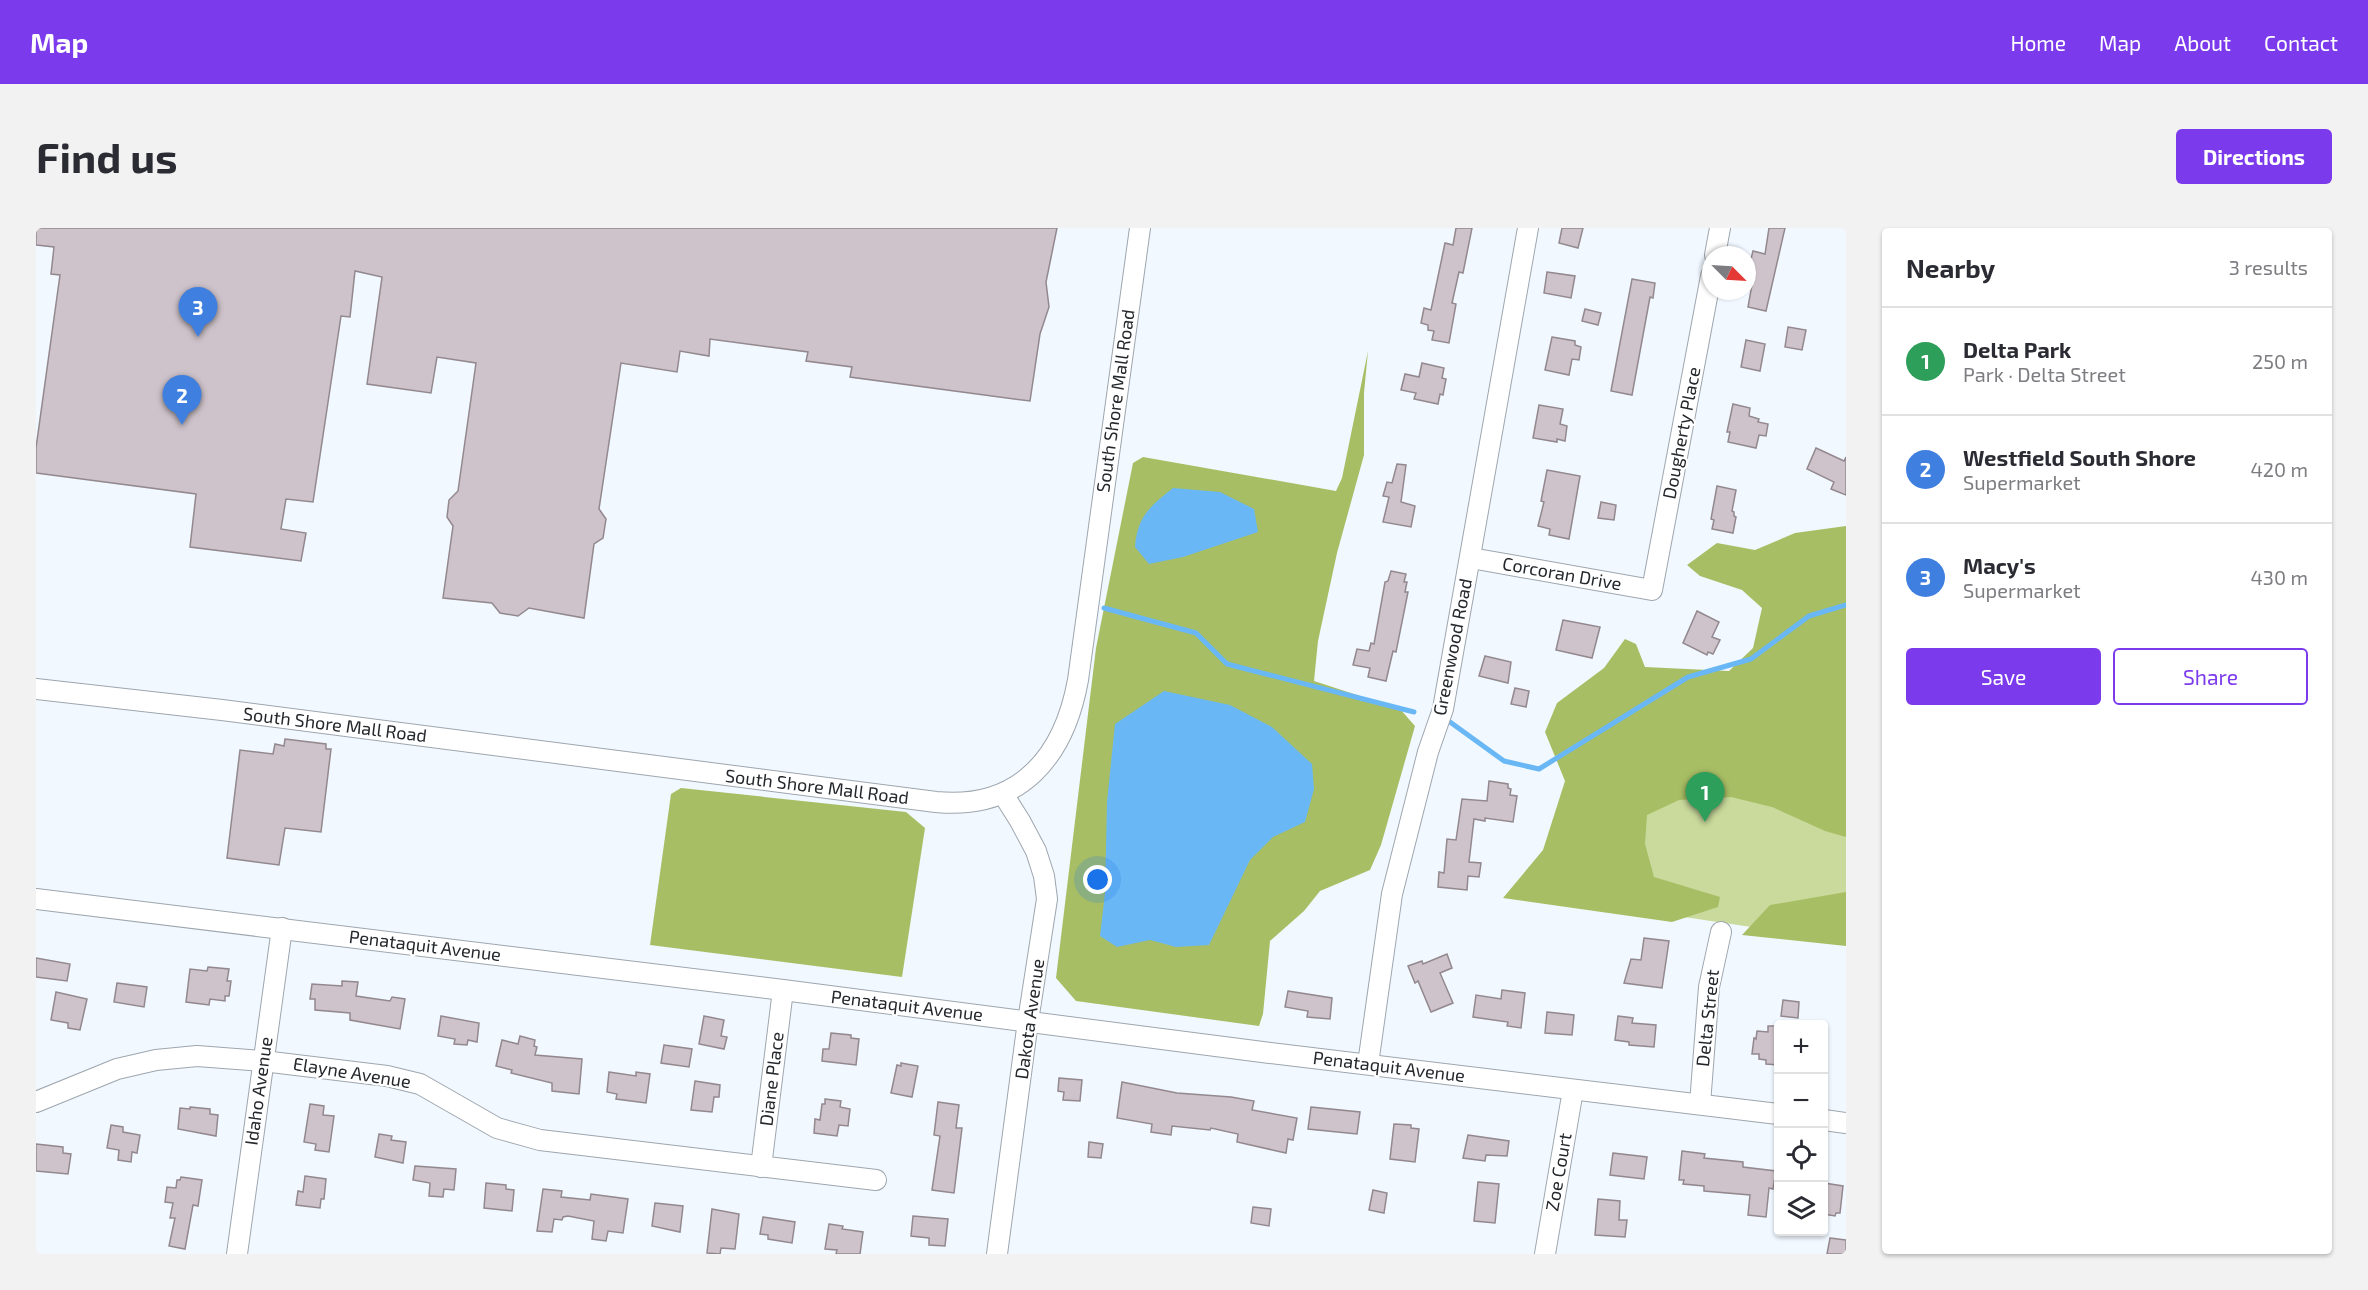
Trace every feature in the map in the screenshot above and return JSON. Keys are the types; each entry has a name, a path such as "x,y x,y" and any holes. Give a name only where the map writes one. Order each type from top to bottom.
{"street":[{"name":"South Shore Mall Road","path":"36,689 222,710 936,802 985,801 1003,794 1023,780 1046,758 1060,738 1071,713 1081,657 1140,228"},
{"name":"Greenwood Road","path":"1368,1064 1392,894 1428,752 1443,710 1528,228"},
{"path":"1717,246 1720,228"},
{"name":"Dougherty Place","path":"1652,590 1706,300"},
{"name":"Corcoran Drive","path":"1471,558 1652,590"},
{"name":"Dakota Avenue","path":"998,1254 1028,1021 1047,908 1047,888 1041,865 1029,835 1003,794"},
{"name":"Penataquit Avenue","path":"36,899 1774,1113"},
{"name":"Idaho Avenue","path":"237,1254 282,928"},
{"name":"Delta Street","path":"1700,1104 1709,987 1721,932"},
{"name":"Diane Place","path":"761,1167 783,990"},
{"name":"Elayne Avenue","path":"36,1102 117,1069 156,1060 197,1056 263,1061 387,1076 420,1084 497,1128 540,1140 876,1180"},
{"name":"Zoe Court","path":"1545,1254 1573,1090"},
{"path":"1828,1121 1846,1123"}],"green space":[{"path":"1368,351 1364,393 1364,455 1337,553 1318,641 1314,681 1400,709 1415,726 1381,845 1370,870 1320,891 1304,911 1270,941 1263,1014 1259,1026 1076,1001 1056,978 1096,648 1133,463 1143,457 1336,491 1342,478"},
{"path":"1846,526 1846,837 1825,831 1772,807 1731,797 1679,800 1647,815 1645,844 1654,877 1720,897 1718,907 1672,922 1503,898 1543,850 1565,781 1545,732 1557,703 1604,668 1625,639 1636,644 1645,667 1729,671 1753,648 1762,608 1742,590 1700,576 1687,565 1717,543 1755,550 1795,533"},
{"path":"1846,646 1846,941 1549,897"},
{"path":"681,788 906,812 925,828 902,977 650,945 671,794"},
{"path":"1846,892 1846,946 1742,935 1770,905"}],"water":[{"path":"1173,488 1220,492 1254,509 1258,532 1183,557 1149,564 1135,547 1136,537 1146,513"},
{"path":"1164,691 1230,705 1272,727 1312,764 1314,789 1305,822 1273,837 1250,860 1209,945 1176,947 1150,940 1117,947 1100,936 1105,893 1107,802 1115,724"}],"building":[{"path":"36,228 1057,228 1046,282 1049,307 1040,334 1030,401 850,377 852,367 806,361 808,352 710,339 709,356 680,351 677,372 621,363 599,509 606,519 603,538 594,544 584,618 529,608 518,616 500,613 492,603 443,598 453,526 447,517 449,500 458,491 476,363 437,357 431,393 367,384 382,277 355,271 350,317 341,316 313,502 286,499 281,529 306,533 301,561 190,547 196,494 36,473 36,448 60,275 51,274 54,247 36,245"},
{"path":"1456,228 1472,228 1463,273 1459,272 1452,303 1456,304 1449,343 1432,340 1434,331 1428,330 1428,325 1421,323 1424,308 1431,310 1445,243 1453,245"},
{"path":"1562,228 1583,228 1578,248 1559,243"},
{"path":"1769,228 1785,228 1766,311 1748,307 1749,300 1756,300 1756,252 1765,254"},
{"path":"1547,272 1575,276 1571,298 1544,293"},
{"path":"1632,279 1655,283 1653,298 1650,297 1632,395 1611,391"},
{"path":"1585,309 1601,313 1598,325 1582,321"},
{"path":"1788,327 1806,330 1802,350 1785,347"},
{"path":"1552,337 1575,341 1575,345 1581,347 1579,360 1572,359 1569,375 1545,370"},
{"path":"1746,340 1765,344 1760,371 1741,367"},
{"path":"1422,363 1444,368 1442,378 1446,379 1443,395 1440,394 1438,404 1414,399 1416,393 1401,390 1405,374 1419,377"},
{"path":"1733,404 1750,408 1749,416 1759,419 1758,422 1768,424 1766,436 1759,435 1756,448 1728,442 1730,432 1727,432"},
{"path":"1539,405 1563,409 1560,424 1567,426 1565,441 1533,438"},
{"path":"1816,448 1844,461 1846,457 1846,495 1831,489 1834,482 1807,469"},
{"path":"1397,464 1406,465 1401,502 1415,506 1411,527 1383,522 1389,497 1383,496 1387,482 1392,483"},
{"path":"1547,470 1580,476 1569,539 1549,535 1550,529 1538,526 1544,502 1541,501"},
{"path":"1717,486 1736,490 1732,511 1736,517 1733,533 1712,529 1714,520 1711,519"},
{"path":"1601,502 1616,505 1614,520 1598,518"},
{"path":"1391,571 1406,574 1405,592 1408,592 1396,652 1393,651 1386,681 1368,677 1370,668 1353,665 1357,649 1369,651 1371,643 1374,644 1385,582 1388,581"},
{"path":"1697,611 1719,622 1712,637 1720,640 1713,654 1708,652 1707,655 1683,643"},
{"path":"1563,620 1600,627 1592,658 1556,650"},
{"path":"1485,656 1511,662 1508,683 1479,676"},
{"path":"1515,688 1529,691 1526,707 1511,704"},
{"path":"285,739 326,744 326,749 331,749 321,832 285,828 279,865 227,858 240,750 273,754 275,744 284,746"},
{"path":"1489,781 1508,784 1508,788 1511,789 1510,795 1517,796 1513,822 1485,818 1485,821 1474,819 1469,862 1481,863 1479,877 1468,876 1467,890 1438,887 1439,872 1444,873 1447,839 1456,840 1462,799 1487,801"},
{"path":"1644,938 1669,941 1662,988 1624,983 1631,959 1641,960"},
{"path":"1447,954 1452,968 1440,973 1453,1003 1431,1012 1418,981 1415,983 1408,966 1422,961 1423,964"},
{"path":"36,958 70,964 67,981 36,977"},
{"path":"208,967 229,969 227,981 231,981 229,996 225,996 225,1001 210,999 209,1005 186,1002 190,969 207,971"},
{"path":"342,981 358,982 356,996 390,1001 392,997 405,999 400,1029 350,1020 350,1013 315,1010 315,999 310,999 312,984 342,986"},
{"path":"117,983 147,987 144,1007 114,1002"},
{"path":"1502,990 1525,993 1521,1028 1507,1026 1508,1022 1473,1017 1476,995 1501,999"},
{"path":"1288,991 1332,998 1330,1019 1307,1017 1308,1011 1285,1007"},
{"path":"56,992 87,999 80,1030 68,1028 68,1023 51,1020"},
{"path":"1783,1000 1799,1002 1798,1018 1781,1016"},
{"path":"1547,1012 1574,1015 1572,1035 1545,1033"},
{"path":"441,1016 479,1023 477,1042 468,1040 467,1045 454,1044 455,1039 438,1036"},
{"path":"704,1016 724,1020 721,1036 727,1037 724,1049 699,1044"},
{"path":"1618,1016 1633,1018 1632,1023 1656,1025 1654,1047 1629,1045 1629,1042 1615,1040"},
{"path":"1768,1026 1774,1026 1774,1065 1766,1064 1766,1060 1759,1059 1759,1054 1752,1054 1757,1031 1768,1032"},
{"path":"831,1033 851,1035 851,1038 859,1039 856,1065 822,1061 823,1049 829,1049"},
{"path":"520,1036 535,1040 534,1046 537,1047 535,1055 582,1059 579,1094 552,1091 552,1083 511,1073 512,1070 496,1066 502,1040 518,1044"},
{"path":"664,1045 692,1049 689,1067 661,1063"},
{"path":"901,1063 918,1066 912,1097 891,1093 897,1065 901,1066"},
{"path":"609,1072 636,1076 636,1072 650,1074 646,1103 616,1099 617,1094 607,1092"},
{"path":"1059,1078 1082,1080 1080,1101 1063,1100 1064,1092 1058,1091"},
{"path":"695,1081 720,1085 719,1097 714,1097 712,1112 691,1110"},
{"path":"1122,1082 1177,1093 1254,1101 1252,1110 1297,1118 1293,1140 1288,1139 1286,1153 1237,1142 1238,1134 1211,1128 1210,1130 1172,1126 1171,1135 1151,1132 1152,1124 1117,1118"},
{"path":"825,1099 841,1101 840,1107 850,1109 848,1126 839,1125 837,1136 814,1133 815,1119 820,1120"},
{"path":"938,1102 959,1105 956,1128 962,1128 954,1193 932,1190 940,1136 934,1135"},
{"path":"310,1104 324,1106 323,1115 334,1116 329,1152 315,1150 316,1144 304,1142"},
{"path":"190,1107 210,1109 210,1114 218,1115 216,1136 178,1129 180,1108 190,1109"},
{"path":"1311,1107 1360,1112 1357,1134 1308,1129"},
{"path":"1394,1124 1411,1125 1411,1128 1419,1129 1415,1162 1390,1159"},
{"path":"111,1125 123,1127 123,1132 140,1135 137,1153 132,1152 131,1162 118,1160 119,1150 107,1148"},
{"path":"379,1134 392,1136 391,1140 406,1142 403,1163 375,1157"},
{"path":"1468,1135 1509,1141 1507,1156 1486,1155 1485,1161 1463,1158"},
{"path":"1089,1142 1103,1144 1101,1158 1088,1157"},
{"path":"36,1144 63,1147 63,1153 71,1154 68,1174 36,1171"},
{"path":"1682,1151 1705,1154 1704,1158 1743,1162 1743,1167 1774,1171 1773,1189 1769,1188 1766,1217 1748,1215 1750,1195 1704,1191 1704,1186 1683,1184 1684,1180 1679,1180"},
{"path":"1613,1153 1647,1157 1644,1179 1610,1175"},
{"path":"415,1166 456,1169 454,1190 444,1189 443,1197 429,1196 430,1183 413,1180"},
{"path":"305,1176 326,1179 324,1199 321,1199 320,1208 296,1205 298,1191 303,1192"},
{"path":"181,1177 202,1180 198,1206 193,1205 185,1249 169,1246 175,1218 170,1218 173,1203 165,1202 167,1187 176,1188 177,1180"},
{"path":"1478,1182 1499,1184 1495,1223 1474,1221"},
{"path":"486,1183 506,1185 506,1189 514,1190 512,1211 484,1208"},
{"path":"1828,1184 1843,1186 1840,1213 1836,1213 1835,1216 1828,1215"},
{"path":"543,1189 562,1191 561,1197 590,1200 591,1194 628,1199 623,1233 608,1231 606,1241 592,1239 594,1221 568,1216 563,1217 562,1220 554,1219 552,1232 537,1231"},
{"path":"1373,1190 1387,1193 1384,1213 1369,1210"},
{"path":"1598,1199 1620,1201 1619,1220 1627,1220 1625,1237 1595,1235"},
{"path":"655,1203 683,1206 680,1232 652,1226"},
{"path":"1253,1207 1271,1209 1269,1226 1251,1223"},
{"path":"712,1209 739,1214 735,1249 721,1248 720,1254 707,1253"},
{"path":"913,1216 948,1219 945,1246 929,1245 929,1238 911,1236"},
{"path":"763,1217 795,1222 792,1243 768,1239 768,1235 760,1234"},
{"path":"829,1224 843,1226 842,1229 863,1232 860,1254 836,1254 837,1250 825,1249"},
{"path":"1830,1238 1846,1240 1846,1254 1827,1254"}],"waterway":[{"path":"1450,722 1504,761 1539,769 1688,677 1751,659 1809,616 1846,605"},
{"path":"1104,608 1196,633 1227,664 1414,712"}],"place":[{"name":"Macy's","path":"198,337"},
{"name":"Westfield South Shore","path":"182,425"},
{"name":"Delta Park","path":"1705,822"}]}
